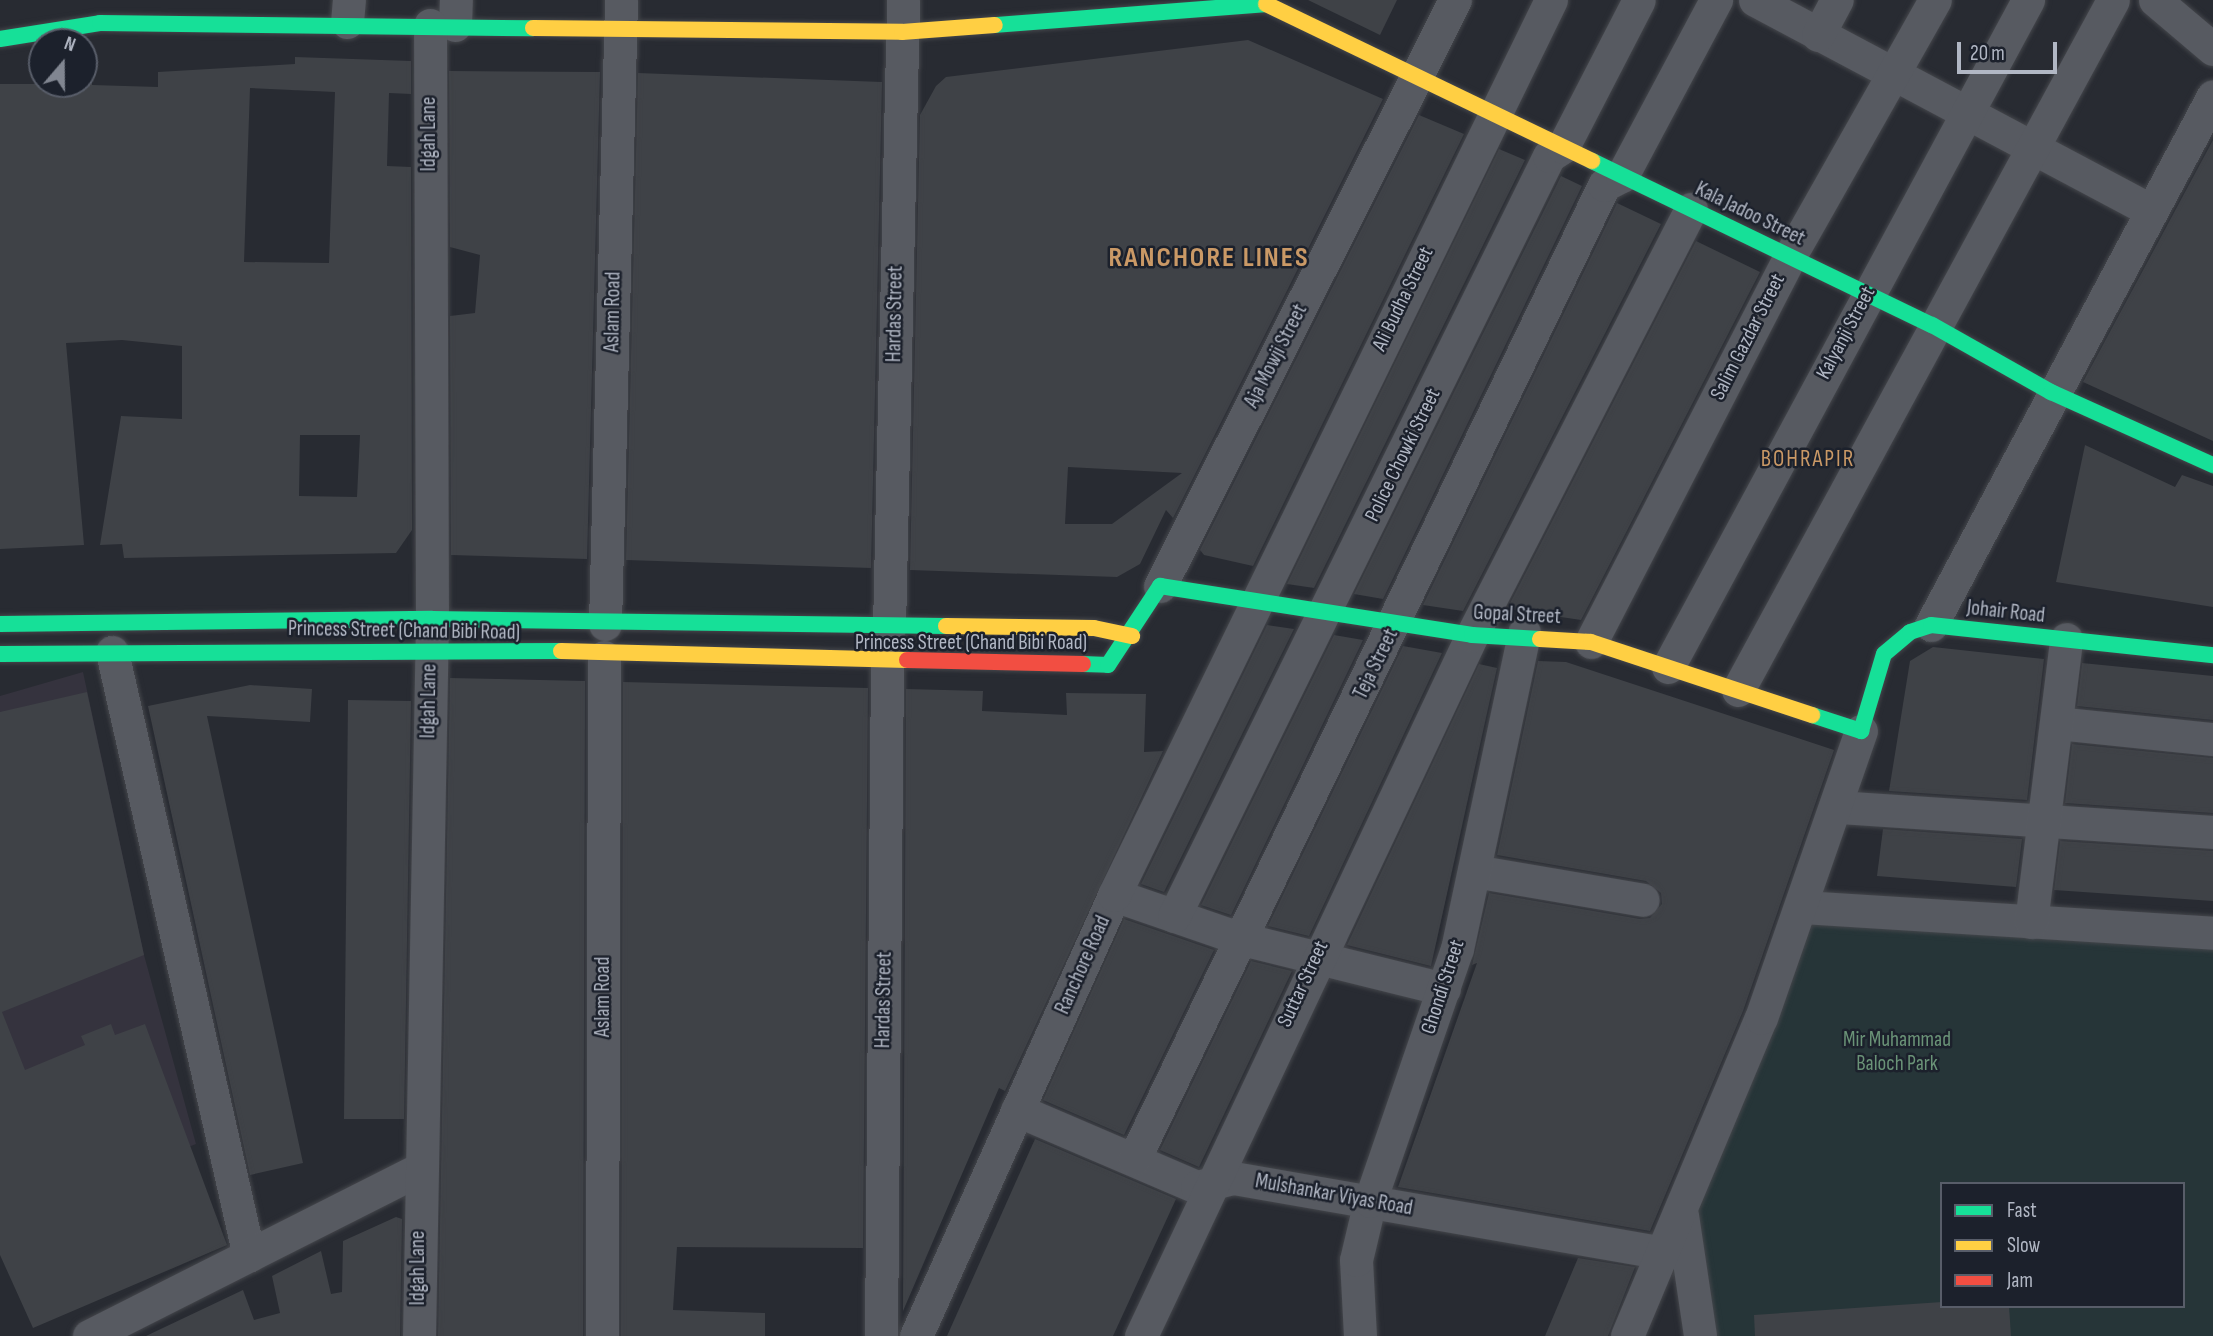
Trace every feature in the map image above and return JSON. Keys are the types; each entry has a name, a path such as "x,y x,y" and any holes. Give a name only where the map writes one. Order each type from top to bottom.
{"street":[{"name":"Aja Mowji Street","path":"1132,636 1160,586 1455,0"},
{"name":"Ali Budha Street","path":"1257,598 1551,0"},
{"name":"Police Chowki Street","path":"1174,916 1549,156 1563,147 1639,0"},
{"name":"Teja Street","path":"1134,1159 1397,621 1604,185 1622,176 1716,0"},
{"path":"1755,0 2150,210"},
{"path":"1818,35 1837,0"},
{"name":"Salim Gazdar Street","path":"1591,642 1790,256 1935,0"},
{"name":"Kalyanji Street","path":"1668,667 2028,0"},
{"path":"1738,690 1932,325 2113,0"},
{"path":"2155,0 2213,49"},
{"name":"Kala Jadoo Street","path":"1267,2 1932,325 2051,392 2213,465"},
{"path":"0,39 100,23 348,11 447,17 621,13 902,16 1267,2"},
{"name":"Aslam Road","path":"605,624 621,13"},
{"name":"Hardas Street","path":"888,628 902,16"},
{"name":"Idgah Lane","path":"419,1336 418,1170 447,17"},
{"path":"1627,1336 1682,1216 1803,907 1838,807 1884,654 1910,632 1931,625 2051,392 2213,96"},
{"name":"Suttar Street","path":"1141,1336 1314,959 1472,635 1691,209"},
{"name":"Gopal Street","path":"1160,586 1257,598 1472,635 1524,633 1591,642 1861,731"},
{"name":"Ranchore Road","path":"916,1336 1114,895 1257,598"},
{"name":"Princess Street (Chand Bibi Road)","path":"0,624 431,634 604,657 887,664 1108,665 1132,636 1094,628 605,624 431,634 112,652 0,654"},
{"name":"Johair Road","path":"1931,625 2213,655"},
{"name":"Ghondi Street","path":"1360,1336 1356,1260 1370,1201 1444,989 1474,871 1524,633"},
{"path":"2032,922 2066,639"},
{"path":"112,652 248,1256"},
{"name":"Aslam Road","path":"602,1336 604,657"},
{"name":"Hardas Street","path":"881,1336 887,664"},
{"path":"2057,723 2213,739"},
{"path":"1838,807 2213,832"},
{"path":"1474,871 1643,900"},
{"path":"1114,895 1242,939 1314,959 1444,989"},
{"path":"1803,907 2213,933"},
{"name":"Mulshankar Viyas Road","path":"1017,1110 1197,1187 1234,1178 1664,1253"},
{"path":"89,1336 418,1170"},
{"path":"1682,1216 1700,1336"}],"shaded area":[{"path":"83,672 144,955 196,1144 0,1221 0,696"}],"green space":[{"name":"Mir Muhammad Baloch Park","path":"1803,907 2213,933 2213,1336 1700,1336 1683,1215"}],"building":[{"path":"1308,0 1397,0 1380,35"},
{"path":"1248,40 1383,99 1173,518 1166,510 1140,564 1117,577 910,570 920,115 936,86 946,77","holes":["1068,467 1182,473 1112,524 1065,524"]},
{"path":"295,57 411,61 411,94 389,93 387,166 411,167 412,530 396,553 124,558 122,544 100,545 121,416 182,419 182,346 122,340 66,343 84,545 0,549 0,84 28,84 28,98 98,98 98,85 158,87 158,72 295,64","holes":["250,88 335,92 329,263 244,262","300,435 360,435 357,497 299,496"]},
{"path":"449,71 600,72 587,559 451,555 450,316 475,313 480,255 450,247"},
{"path":"638,73 882,82 871,568 626,560"},
{"path":"1419,115 1464,134 1253,566 1204,555 1200,550"},
{"path":"2213,140 2213,441 2083,382"},
{"path":"1499,149 1525,160 1314,588 1287,584"},
{"path":"1561,176 1582,186 1383,599 1354,594"},
{"path":"1617,203 1661,224 1463,611 1423,605"},
{"path":"1696,241 1760,272 1581,620 1507,609"},
{"path":"2085,445 2175,487 2182,475 2213,486 2213,607 2056,582"},
{"path":"1267,625 1294,629 1164,892 1141,884"},
{"path":"1334,635 1363,640 1231,915 1201,905"},
{"path":"1403,646 1442,653 1309,936 1268,926"},
{"path":"1933,647 2044,659 2027,800 1889,791 1910,661"},
{"path":"1538,661 1566,662 1834,750 1743,1011 1650,1231 1398,1187 1477,963 1472,965 1489,893 1640,919 1650,918 1662,904 1661,893 1646,881 1497,855"},
{"path":"2082,663 2213,676 2213,720 2077,706"},
{"path":"1479,664 1497,668 1431,966 1347,945"},
{"path":"450,678 585,681 583,1336 438,1336"},
{"path":"623,682 868,688 863,1248 677,1247 673,1310 765,1313 765,1336 621,1336"},
{"path":"250,685 312,689 310,722 207,716 303,1163 250,1175 148,706"},
{"path":"906,689 983,691 982,711 1067,715 1066,693 1146,694 1144,752 1163,751 1005,1091 999,1088 903,1311"},
{"path":"87,692 144,955 2,1012 25,1070 85,1045 81,1036 111,1024 115,1035 145,1024 227,1245 33,1328 0,1255 0,712"},
{"path":"348,700 411,701 404,1119 344,1119"},
{"path":"2072,744 2213,758 2213,813 2065,803"},
{"path":"1883,829 2022,839 2016,887 1877,876"},
{"path":"2060,841 2213,851 2213,901 2054,890"},
{"path":"1124,919 1214,950 1124,1135 1043,1100"},
{"path":"1251,961 1292,971 1199,1167 1160,1150"},
{"path":"1035,1139 1176,1199 1113,1336 947,1336"},
{"path":"396,1217 402,1219 400,1336 146,1336 243,1290 254,1320 280,1313 272,1276 321,1251 331,1294 342,1292 343,1241"},
{"path":"1578,1258 1635,1267 1608,1336 1545,1336"},
{"path":"1940,1302 1940,1308 2009,1308 2011,1336 1755,1336 1754,1315"}],"traffic: fast":[{"path":"995,25 1266,4"},
{"path":"0,39 100,23 533,28"},
{"path":"1592,161 1932,325 2051,392 2213,465"},
{"path":"1083,664 1108,665 1160,586 1472,635 1540,639"},
{"path":"0,624 432,619 946,626"},
{"path":"1812,715 1861,731 1884,654 1910,632 1931,625 2213,655"},
{"path":"0,654 561,651"}],"traffic: slow":[{"path":"1266,4 1592,161"},
{"path":"533,28 902,32 995,25"},
{"path":"946,626 1094,628 1132,636"},
{"path":"1540,639 1591,642 1812,715"},
{"path":"561,651 907,660"}],"traffic: jam":[{"path":"907,660 1083,664"}],"district":[{"name":"RANCHORE LINES","path":"1209,258"},
{"name":"BOHRAPIR","path":"1808,459"}]}
